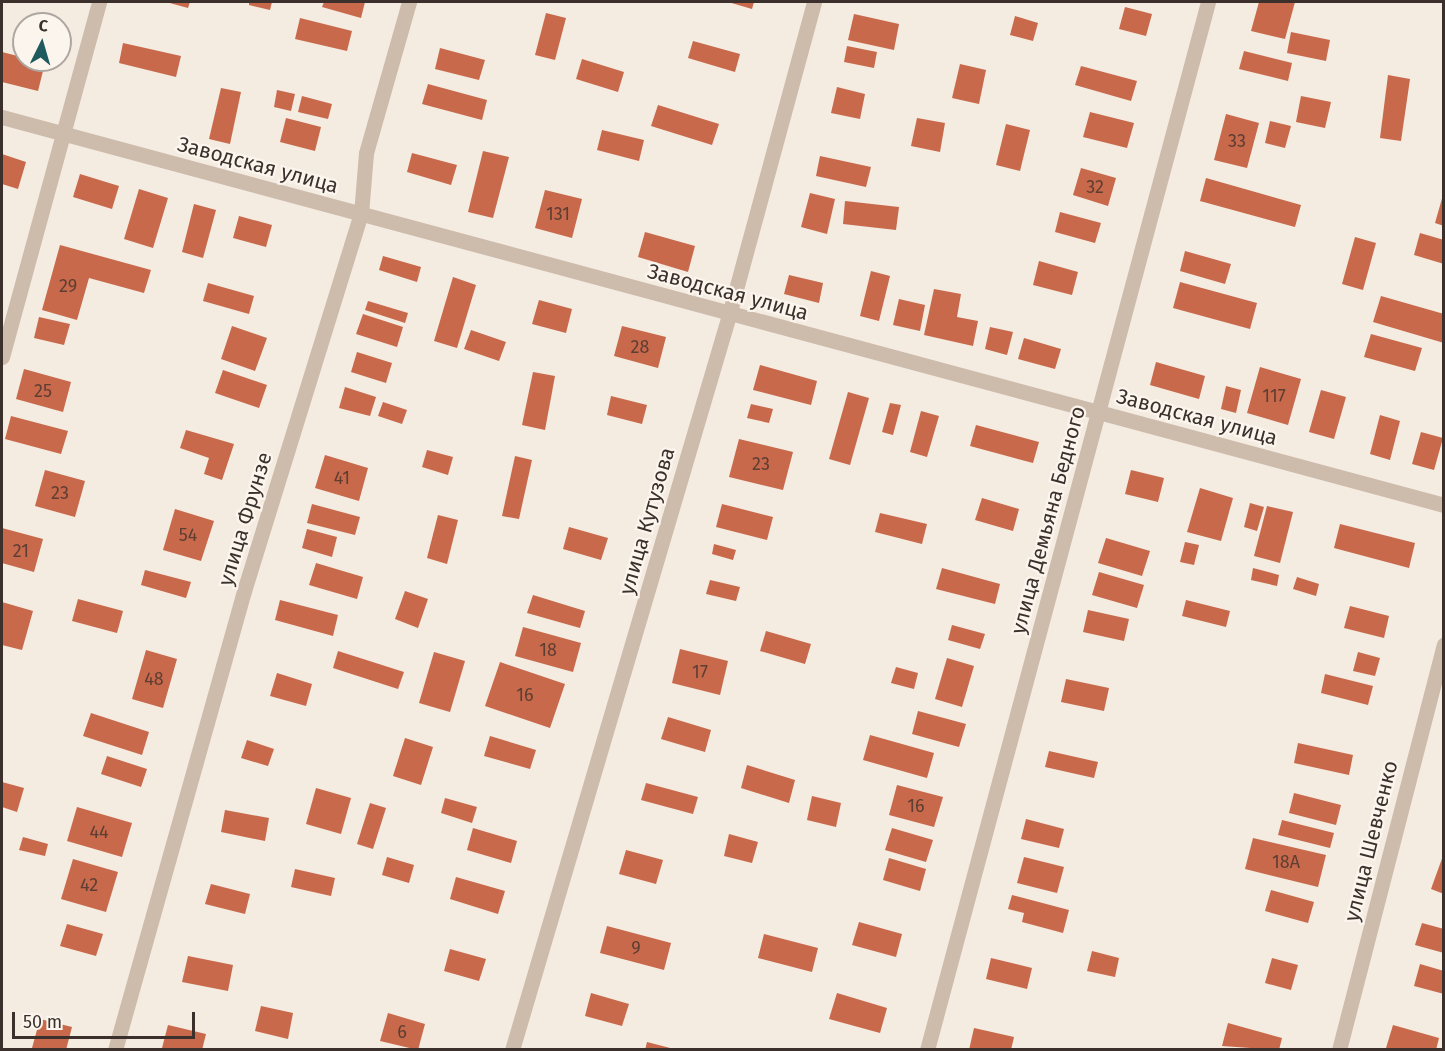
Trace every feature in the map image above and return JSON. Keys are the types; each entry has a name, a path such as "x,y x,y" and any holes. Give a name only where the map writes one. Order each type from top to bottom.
{"street":[{"path":"2,357 99,2"},
{"name":"улица Фрунзе","path":"116,1050 244,591 361,214 366,153 409,2"},
{"name":"улица Кутузова","path":"512,1050 729,315 814,2"},
{"name":"улица Демьяна Бедного","path":"927,1050 1208,2"},
{"name":"Заводская улица","path":"2,117 729,315 1443,505"},
{"name":"улица Шевченко","path":"1339,1050 1443,644"}],"building":[{"path":"166,2 190,2 188,8"},
{"path":"249,2 272,2 270,10 249,5"},
{"path":"324,2 365,2 361,18 322,7"},
{"path":"728,2 754,2 752,9"},
{"path":"1259,2 1295,2 1285,39 1251,31"},
{"path":"1125,7 1152,14 1146,36 1119,29"},
{"path":"546,13 566,18 555,60 535,55"},
{"path":"854,14 899,24 894,50 848,40"},
{"path":"1015,16 1038,23 1033,41 1010,35"},
{"path":"300,18 352,31 347,51 295,39"},
{"path":"1291,32 1330,40 1326,61 1287,53"},
{"path":"693,41 740,54 735,72 688,58"},
{"path":"123,43 181,56 176,77 119,63"},
{"path":"847,46 877,52 874,68 844,62"},
{"path":"440,48 485,60 479,80 435,69"},
{"path":"1244,51 1292,63 1288,81 1239,69"},
{"path":"2,52 12,55 12,72 43,72 38,91 2,82"},
{"path":"582,59 624,72 618,92 576,79"},
{"path":"960,64 986,70 979,104 952,98"},
{"path":"1081,66 1137,81 1131,101 1075,85"},
{"path":"1388,75 1410,79 1401,141 1380,138"},
{"path":"428,84 487,100 482,120 422,104"},
{"path":"837,87 865,94 860,119 831,113"},
{"path":"221,88 241,92 230,144 209,139"},
{"path":"277,90 295,94 291,111 274,107"},
{"path":"302,96 332,104 328,119 298,112"},
{"path":"1301,96 1331,102 1325,128 1296,122"},
{"path":"658,105 719,124 712,145 651,126"},
{"path":"1090,112 1134,123 1127,148 1083,137"},
{"path":"1226,114 1259,123 1247,168 1214,160"},
{"path":"286,118 321,127 315,151 280,142"},
{"path":"917,118 945,123 940,152 911,146"},
{"path":"1270,121 1291,126 1285,148 1265,143"},
{"path":"1006,124 1030,130 1020,171 996,165"},
{"path":"602,130 644,140 639,161 597,150"},
{"path":"483,151 509,157 493,218 468,212"},
{"path":"412,153 457,165 451,185 407,172"},
{"path":"2,154 26,162 18,189 2,184"},
{"path":"820,156 871,167 866,187 816,176"},
{"path":"1081,168 1116,178 1108,206 1073,195"},
{"path":"80,174 119,186 112,209 73,197"},
{"path":"1206,178 1301,205 1295,227 1200,201"},
{"path":"139,189 168,198 153,248 124,239"},
{"path":"545,190 582,199 572,238 535,228"},
{"path":"810,193 835,199 827,234 801,227"},
{"path":"1444,195 1444,226 1435,223"},
{"path":"845,201 899,207 896,230 843,224"},
{"path":"194,204 216,210 203,258 182,252"},
{"path":"1060,212 1101,223 1095,243 1055,232"},
{"path":"239,216 272,225 266,247 233,238"},
{"path":"645,232 695,246 688,272 638,257"},
{"path":"1420,233 1444,240 1444,264 1414,255"},
{"path":"1355,237 1376,243 1363,290 1342,284"},
{"path":"60,245 151,270 144,293 89,278 77,320 42,310"},
{"path":"1185,251 1231,264 1225,284 1180,271"},
{"path":"383,256 421,267 417,282 379,270"},
{"path":"1039,261 1078,272 1072,295 1033,285"},
{"path":"871,271 890,276 879,321 860,316"},
{"path":"789,275 823,283 819,303 784,294"},
{"path":"453,277 476,285 457,348 434,341"},
{"path":"1180,282 1257,303 1250,329 1173,308"},
{"path":"208,283 254,296 249,314 203,301"},
{"path":"934,289 961,294 957,317 978,321 973,346 924,335"},
{"path":"1381,296 1444,314 1444,343 1373,322"},
{"path":"899,299 925,305 920,331 893,325"},
{"path":"539,300 572,309 566,333 532,324"},
{"path":"368,301 408,313 405,323 365,310"},
{"path":"363,314 403,327 397,347 356,334"},
{"path":"39,317 70,324 64,345 34,338"},
{"path":"232,326 267,338 255,371 221,359"},
{"path":"622,326 666,337 658,368 614,356"},
{"path":"990,327 1013,332 1007,355 985,349"},
{"path":"471,330 506,342 499,361 464,349"},
{"path":"1371,334 1422,348 1415,371 1364,357"},
{"path":"1024,338 1061,349 1055,369 1018,359"},
{"path":"357,352 392,363 386,383 351,372"},
{"path":"1156,362 1205,376 1199,399 1150,385"},
{"path":"760,365 817,381 811,405 753,390"},
{"path":"1260,367 1301,379 1288,425 1247,413"},
{"path":"24,369 71,382 63,412 16,399"},
{"path":"223,370 267,385 259,408 215,393"},
{"path":"533,372 555,376 545,430 522,425"},
{"path":"1226,386 1241,390 1236,413 1221,409"},
{"path":"345,387 376,397 370,416 339,408"},
{"path":"1321,390 1346,397 1334,439 1309,432"},
{"path":"848,392 869,398 850,465 829,459"},
{"path":"611,396 647,405 642,424 607,415"},
{"path":"383,402 407,410 402,424 378,416"},
{"path":"890,403 901,405 893,435 882,432"},
{"path":"751,404 773,409 769,423 747,418"},
{"path":"921,411 939,416 927,457 910,452"},
{"path":"1380,415 1400,421 1390,460 1370,454"},
{"path":"11,416 68,431 61,454 5,439"},
{"path":"976,425 1039,442 1033,463 970,446"},
{"path":"186,430 234,444 222,480 204,474 209,458 180,448"},
{"path":"1421,432 1443,438 1434,470 1412,464"},
{"path":"739,439 793,452 783,490 729,477"},
{"path":"427,450 453,457 448,475 422,467"},
{"path":"325,455 368,468 359,501 315,488"},
{"path":"515,456 532,460 519,519 502,516"},
{"path":"45,470 85,481 75,517 35,506"},
{"path":"1131,470 1164,478 1158,502 1125,494"},
{"path":"1200,488 1233,498 1221,541 1187,532"},
{"path":"982,498 1019,509 1013,531 975,520"},
{"path":"1250,503 1264,507 1257,531 1244,527"},
{"path":"312,504 360,517 355,535 307,523"},
{"path":"722,504 773,517 767,540 716,527"},
{"path":"1267,506 1293,512 1280,563 1254,556"},
{"path":"175,509 214,521 201,561 163,550"},
{"path":"880,513 927,524 922,544 875,532"},
{"path":"438,515 458,520 447,564 427,558"},
{"path":"1340,524 1415,543 1409,568 1334,548"},
{"path":"569,527 608,538 601,560 563,549"},
{"path":"2,528 43,539 34,572 2,563"},
{"path":"307,529 337,537 332,557 302,548"},
{"path":"1106,538 1150,551 1142,576 1098,563"},
{"path":"1185,542 1199,545 1194,565 1180,562"},
{"path":"714,544 736,550 733,560 712,554"},
{"path":"316,563 363,577 357,599 309,585"},
{"path":"942,568 1000,584 995,604 936,589"},
{"path":"1253,568 1279,575 1277,586 1251,580"},
{"path":"145,570 191,582 186,598 141,585"},
{"path":"1099,572 1144,585 1137,608 1092,595"},
{"path":"1297,577 1319,584 1316,596 1293,589"},
{"path":"710,580 740,587 736,601 706,594"},
{"path":"405,591 428,599 418,628 395,619"},
{"path":"533,595 585,611 580,628 527,613"},
{"path":"78,599 123,611 117,633 72,621"},
{"path":"280,600 338,615 333,636 275,620"},
{"path":"1186,600 1230,611 1226,627 1182,616"},
{"path":"2,602 33,611 22,650 2,645"},
{"path":"1350,606 1389,616 1384,638 1344,628"},
{"path":"1088,610 1129,619 1124,641 1083,632"},
{"path":"952,625 985,634 980,649 948,640"},
{"path":"523,627 581,643 573,672 515,656"},
{"path":"766,631 811,644 805,664 760,651"},
{"path":"680,649 728,661 720,695 672,683"},
{"path":"146,650 177,659 163,708 132,699"},
{"path":"338,651 404,672 398,689 333,668"},
{"path":"434,652 465,661 450,712 419,703"},
{"path":"1358,652 1380,658 1375,676 1353,671"},
{"path":"947,658 974,666 962,707 935,699"},
{"path":"500,662 565,684 550,728 485,706"},
{"path":"896,667 918,673 914,689 891,683"},
{"path":"277,673 312,684 306,706 270,696"},
{"path":"1325,674 1373,686 1368,705 1321,693"},
{"path":"1066,679 1109,688 1104,711 1061,702"},
{"path":"918,711 966,724 959,747 912,734"},
{"path":"91,713 149,732 142,755 83,736"},
{"path":"668,717 711,730 705,752 661,739"},
{"path":"870,735 934,753 927,778 863,760"},
{"path":"490,736 536,750 530,769 484,756"},
{"path":"405,738 433,747 421,785 393,776"},
{"path":"247,740 274,749 268,766 241,758"},
{"path":"1298,743 1353,755 1349,775 1294,763"},
{"path":"1049,751 1098,762 1094,778 1045,767"},
{"path":"107,756 147,769 141,787 101,774"},
{"path":"747,765 795,780 789,803 741,788"},
{"path":"2,782 24,788 17,812 2,807"},
{"path":"646,783 698,797 693,814 641,800"},
{"path":"897,785 943,797 934,827 889,815"},
{"path":"316,788 351,798 341,834 306,824"},
{"path":"1294,793 1341,805 1336,825 1289,813"},
{"path":"812,796 841,803 836,827 807,820"},
{"path":"445,798 477,807 472,823 441,813"},
{"path":"370,803 386,808 373,849 357,844"},
{"path":"77,807 132,823 122,857 67,841"},
{"path":"225,810 269,818 265,841 221,832"},
{"path":"1026,819 1064,829 1059,848 1021,839"},
{"path":"1282,820 1334,833 1330,848 1278,835"},
{"path":"473,828 517,841 511,863 467,850"},
{"path":"892,828 933,840 926,862 885,850"},
{"path":"729,834 758,842 752,863 724,856"},
{"path":"23,837 48,844 45,856 19,850"},
{"path":"1253,838 1326,855 1318,887 1245,869"},
{"path":"626,850 663,860 656,884 619,874"},
{"path":"1444,853 1444,894 1431,889"},
{"path":"387,857 414,865 409,883 382,875"},
{"path":"1024,857 1064,867 1057,893 1017,883"},
{"path":"889,858 926,869 920,891 883,880"},
{"path":"73,859 118,872 106,912 61,899"},
{"path":"295,869 335,878 331,896 291,887"},
{"path":"456,877 505,891 498,914 450,899"},
{"path":"211,884 250,894 245,914 205,904"},
{"path":"1271,890 1314,902 1308,923 1265,911"},
{"path":"1012,895 1069,910 1063,933 1022,922 1024,913 1008,909"},
{"path":"859,922 902,934 896,957 852,945"},
{"path":"1422,923 1444,929 1444,953 1415,945"},
{"path":"67,924 103,934 96,956 60,946"},
{"path":"607,926 671,943 664,970 600,953"},
{"path":"764,934 818,948 812,972 758,958"},
{"path":"450,949 486,959 479,981 444,971"},
{"path":"1092,951 1119,958 1115,977 1087,971"},
{"path":"188,956 233,965 228,991 182,982"},
{"path":"991,958 1032,968 1027,989 986,979"},
{"path":"1272,958 1298,965 1291,990 1265,983"},
{"path":"1420,964 1444,971 1444,994 1414,986"},
{"path":"591,993 629,1004 622,1026 585,1016"},
{"path":"837,993 887,1008 880,1033 829,1019"},
{"path":"261,1006 293,1013 288,1039 255,1031"},
{"path":"388,1013 425,1024 418,1050 380,1041"},
{"path":"40,1019 72,1027 66,1050 32,1048"},
{"path":"1228,1023 1282,1038 1279,1050 1222,1046"},
{"path":"168,1025 206,1034 202,1050 162,1048"},
{"path":"1393,1025 1439,1038 1436,1050 1386,1048"},
{"path":"974,1028 1014,1037 1011,1050 969,1050"},
{"path":"647,1042 674,1049 674,1050 645,1050"}]}
